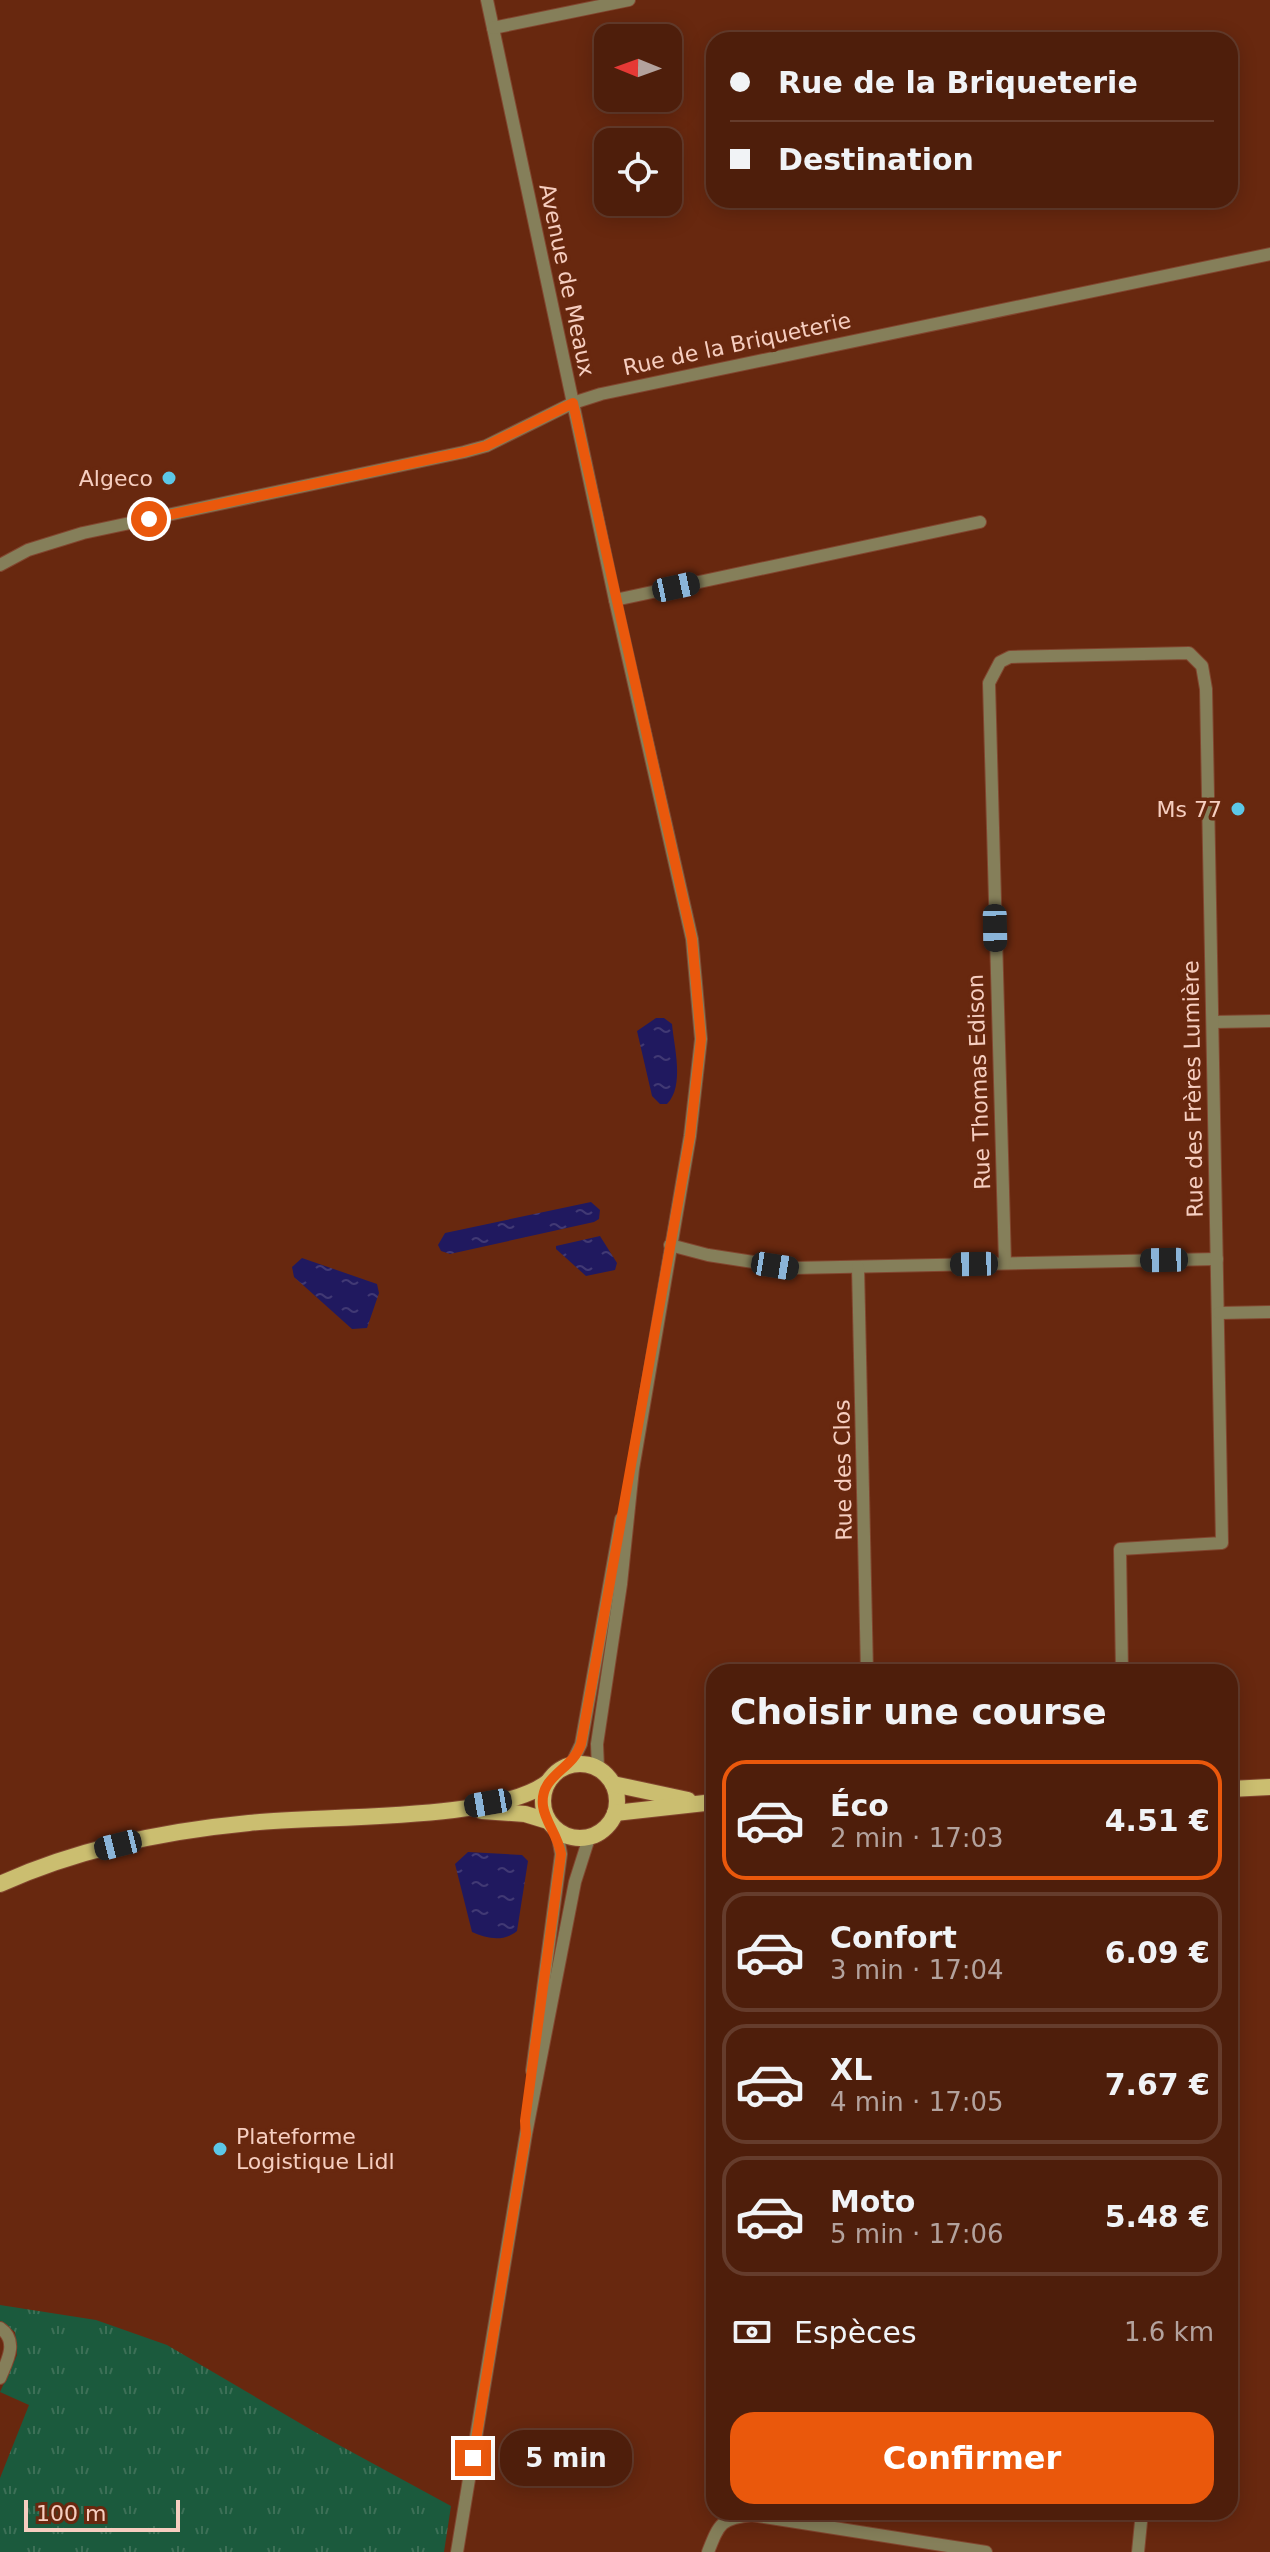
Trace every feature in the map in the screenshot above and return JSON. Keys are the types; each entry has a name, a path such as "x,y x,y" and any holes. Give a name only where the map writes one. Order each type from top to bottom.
{"main road":[{"path":"0,1884 100,1850 201,1829 456,1809 521,1798 571,1765 598,1769 613,1784 706,1802"},
{"path":"548,1782 543,1801 552,1826"},
{"path":"456,1809 525,1814 578,1839 589,1838 605,1829 615,1813 613,1784"},
{"path":"1238,1789 1270,1787"},
{"path":"615,1813 706,1803"}],"street":[{"name":"Avenue de Meaux","path":"487,0 615,600 692,939 701,1039 690,1136 633,1469"},
{"path":"493,28 629,0"},
{"name":"Rue de la Briqueterie","path":"0,565 28,550 83,533 486,446 573,403 756,360 1270,254"},
{"path":"615,600 980,522"},
{"name":"Rue des Frères Lumière","path":"1046,655 1189,653 1202,666 1213,1022 1222,1543 1120,1549 1122,1664"},
{"name":"Rue Thomas Edison","path":"1005,1263 989,683 1000,662 1046,655"},
{"path":"1213,1022 1270,1021"},
{"path":"670,1245 708,1255 793,1268 1217,1259"},
{"name":"Rue des Clos","path":"858,1267 867,1664"},
{"path":"1219,1313 1270,1312"},
{"path":"571,1765 581,1744 608,1578 633,1469"},
{"path":"598,1769 597,1744 620,1596 633,1469"},
{"path":"526,2134 525,2121 561,1854 552,1826"},
{"path":"457,2552 526,2134 578,1866 589,1838"},
{"path":"0,2328 11,2344 0,2378"},
{"path":"708,2552 718,2528 727,2520"},
{"path":"784,2520 986,2552"},
{"path":"1138,2552 1141,2520"}],"green space":[{"path":"0,2305 96,2320 167,2345 315,2432 451,2506 444,2552 0,2552 0,2478 29,2405 0,2392 17,2355 15,2332 0,2321"}],"water":[{"path":"656,1018 664,1018 672,1024 676,1055 676,1087 667,1104 660,1104 652,1096 637,1031"},
{"path":"591,1202 600,1210 599,1219 594,1222 450,1254 441,1251 438,1245 445,1233"},
{"path":"600,1236 617,1263 615,1270 586,1276 556,1249 556,1246"},
{"path":"302,1258 377,1284 379,1293 367,1328 352,1329 294,1277 292,1267"},
{"path":"468,1852 522,1855 528,1861 517,1931 507,1937 495,1938 472,1932 455,1864"}],"place":[{"name":"Algeco","path":"169,478"},
{"name":"Ms 77","path":"1238,809"},
{"name":"Plateforme Logistique Lidl","path":"220,2149"}],"route":[{"path":"149,519 486,446 573,403 692,939 701,1039 690,1136 676,1202 633,1469 608,1578 581,1744 571,1765 554,1774 544,1791 544,1811 557,1831 561,1854 525,2121 526,2134 473,2458"}]}
